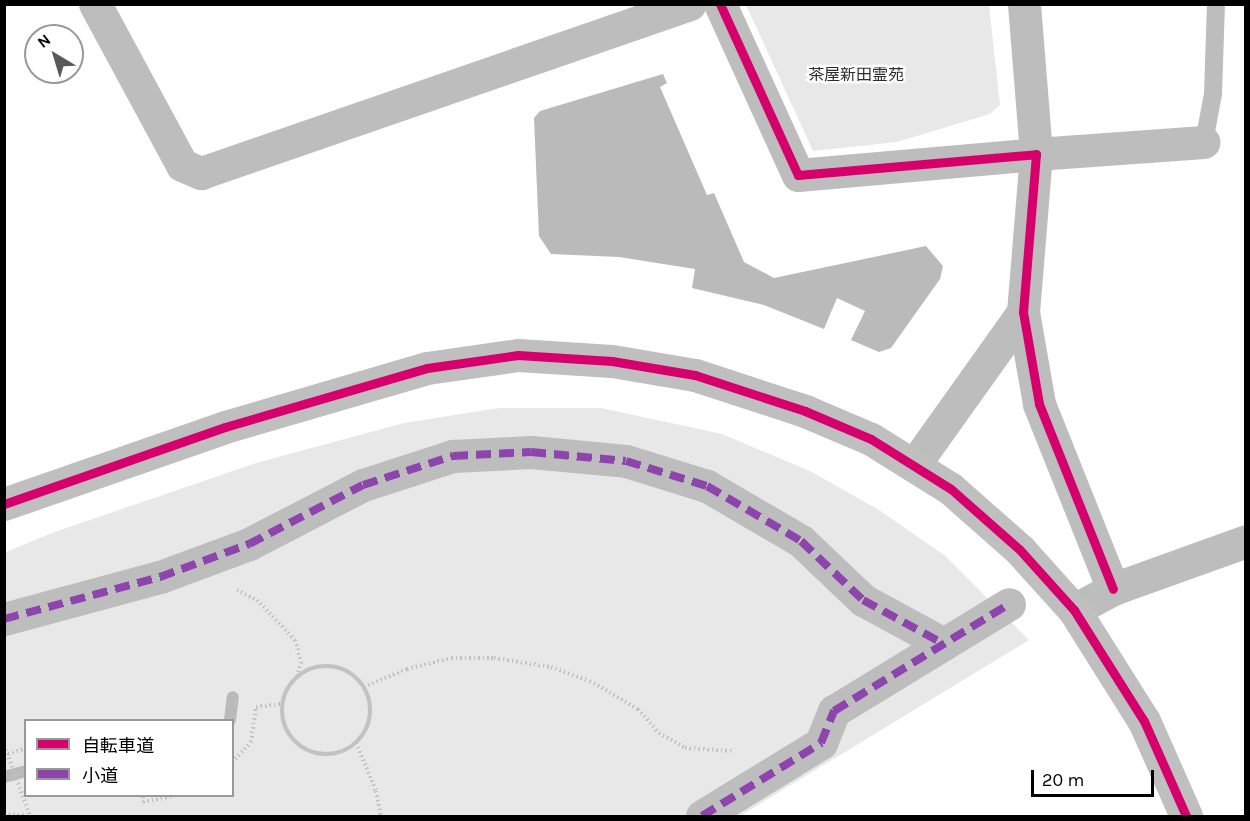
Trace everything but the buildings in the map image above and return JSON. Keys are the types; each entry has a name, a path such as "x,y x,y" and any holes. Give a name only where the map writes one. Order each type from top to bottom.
{"street":[{"path":"94,4 182,165 201,173 690,4"},
{"path":"720,4 798,174 1204,142"},
{"path":"1024,4 1036,154 1023,312 1039,404 1113,590"},
{"path":"914,465 1023,312"},
{"path":"4,504 225,426 427,368 518,355 612,361 695,375 860,434 951,489 1020,550 1074,610 1144,721 1186,816"},
{"path":"4,619 160,577 249,544 363,485 442,460 531,452 626,461 707,486 801,541 863,600 944,644"},
{"path":"1074,610 1113,590 1245,541"},
{"path":"702,816 821,743 834,711 1009,604"}],"lane":[{"path":"1204,142 1213,94 1216,4"}],"path":[{"path":"227,585 257,600 295,640 301,662 297,677 282,704 288,734 312,752 335,753 356,743 366,731 370,716 364,687 341,668 310,669 297,677"},
{"path":"364,687 407,669 451,658 494,658 551,667 590,681 638,709 659,733 685,748 741,750"},
{"path":"234,760 251,742 256,707 282,704"},
{"path":"356,743 376,790 381,816"},
{"path":"4,745 30,816 4,814"},
{"path":"8,754 24,749"},
{"path":"143,797 143,802 165,797"}],"green space":[{"name":"茶屋新田霊苑","path":"746,5 989,5 1000,105 990,114 897,142 813,151"},
{"path":"499,408 601,408 722,434 810,471 879,510 944,555 1029,640 740,816 5,816 4,553 49,534 256,463 404,423"}],"shaded area":[{"path":"663,74 667,83 660,87 707,195 714,193 744,262 774,278 926,246 943,266 940,279 891,348 879,352 851,340 865,311 837,298 824,329 764,305 692,288 695,269 619,257 551,254 539,236 534,118 540,111"}],"waterway":[{"path":"230,719 233,697"},
{"path":"4,777 24,772"}],"marked path":[{"path":"4,619 160,577 249,544 363,485 453,456 531,452 626,461 707,486 801,541 863,600 944,644"},
{"path":"702,816 821,743 834,711 1009,604"}],"cycle path":[{"path":"720,4 798,175 1036,154 1023,312 1039,404 1113,589"},
{"path":"4,504 225,427 427,368 518,355 612,361 695,375 805,411 871,439 951,489 1020,550 1074,610 1144,721 1186,816"}]}
